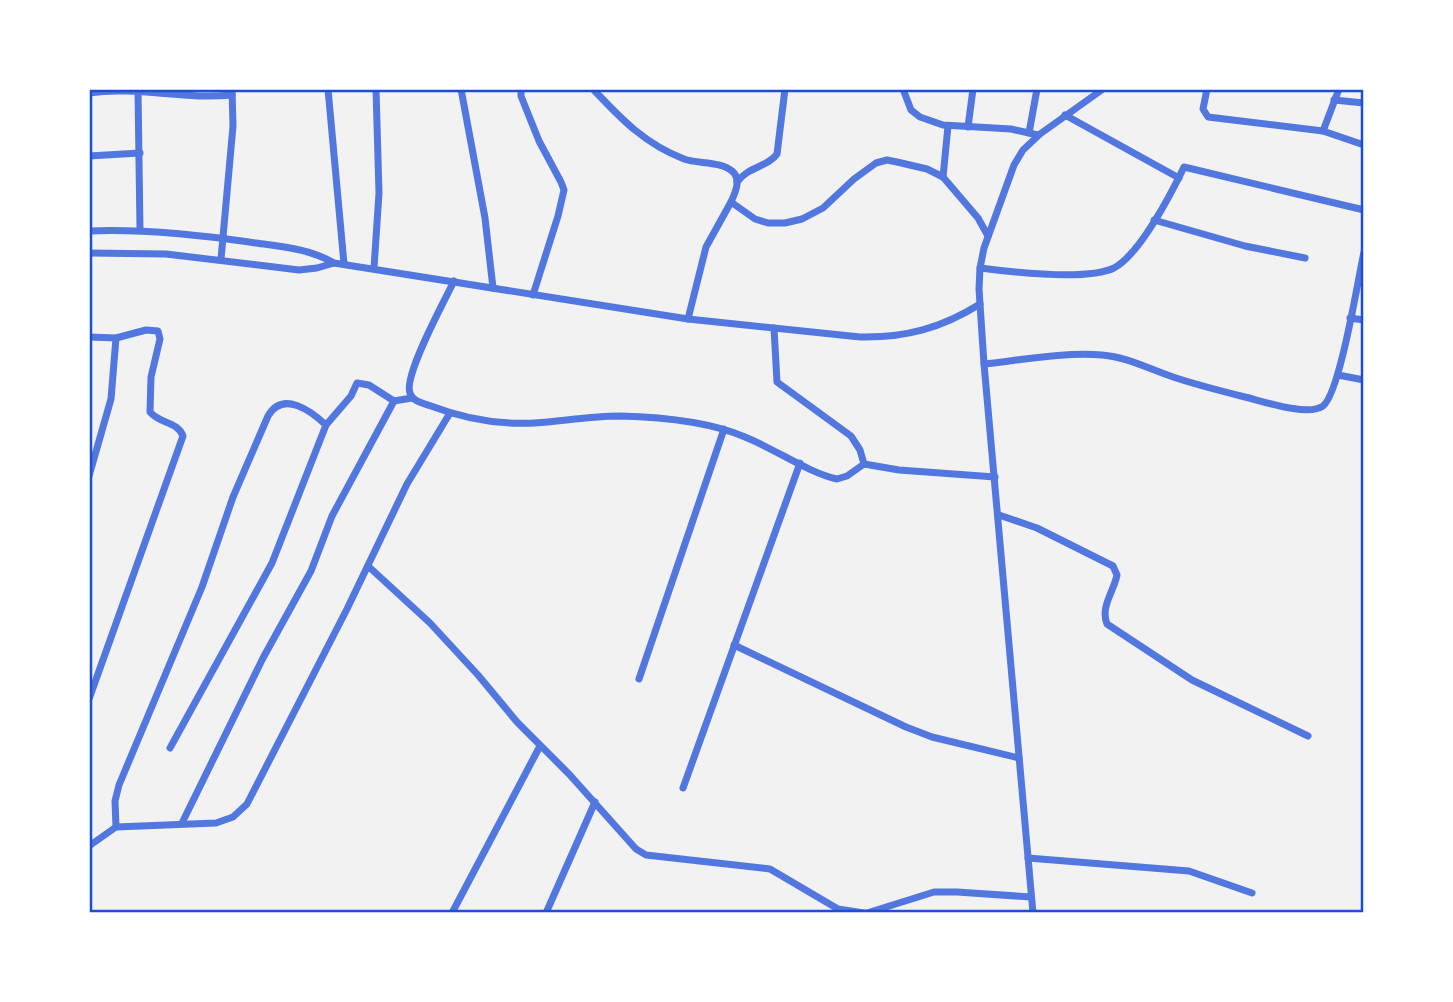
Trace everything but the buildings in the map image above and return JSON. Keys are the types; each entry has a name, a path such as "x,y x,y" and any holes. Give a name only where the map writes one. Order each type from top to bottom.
{"street":[{"path":"328,89 344,264"},
{"path":"374,268 379,193 376,89"},
{"path":"461,89 485,218 493,288"},
{"path":"522,89 521,96 539,142 564,190 533,295"},
{"path":"593,89 638,135 688,160 722,166 732,171 737,182"},
{"path":"688,318 706,247 732,202 737,182 747,171 773,159 777,154 785,89"},
{"path":"903,89 911,110 920,117 948,126 1011,130 1038,135"},
{"path":"968,127 973,89"},
{"path":"1029,133 1037,89"},
{"path":"1033,913 985,364 980,268 988,236 1014,165 1023,150 1038,135 1103,89"},
{"path":"1207,89 1203,109 1208,117 1322,131 1364,145"},
{"path":"1322,131 1339,89"},
{"path":"138,90 140,230"},
{"path":"89,93 138,90 196,97 232,92 233,127 221,259"},
{"path":"1335,100 1364,103"},
{"path":"1065,115 1179,178"},
{"path":"943,177 948,126"},
{"path":"89,156 139,153"},
{"path":"732,202 755,219 768,223 802,219 824,208 854,179 881,162 897,162 927,169 943,177 978,218 988,236"},
{"path":"980,268 1063,274 1112,269 1125,260 1154,220 1184,167 1364,210"},
{"path":"1154,220 1244,246 1305,258"},
{"path":"89,231 140,230 223,238 310,252 334,263 533,295 688,318 885,338 911,335 935,328 959,318 981,304"},
{"path":"89,253 138,252 221,259 299,270 334,263"},
{"path":"985,364 1101,355 1132,361 1200,386 1301,410 1319,408 1325,405 1338,375 1364,252"},
{"path":"412,398 408,389 410,376 454,281"},
{"path":"1350,318 1364,320"},
{"path":"774,328 777,382 851,436 860,450 864,464"},
{"path":"89,337 116,338 146,330 160,333 151,377 150,412 158,419 178,427 183,436 89,699"},
{"path":"89,476 111,399 116,338"},
{"path":"1338,375 1364,380"},
{"path":"170,748 272,563 326,425 351,396 357,383 369,385 394,401 412,398 450,413 481,420 518,423 620,416 724,429 837,478 847,476 864,464 899,470 995,477"},
{"path":"182,823 263,658 311,572 332,516 394,401"},
{"path":"116,827 115,801 120,785 202,587 233,497 268,416 274,408 293,403 308,408 326,425"},
{"path":"91,843 116,827 216,823 233,817 247,804 407,484 450,413"},
{"path":"639,679 724,429"},
{"path":"682,788 800,463"},
{"path":"999,515 1037,528 1113,566 1117,575 1105,609 1104,618 1107,624 1192,680 1308,736"},
{"path":"368,566 430,623 517,722 595,802 629,843 646,855 770,869 838,909 866,913 934,892 957,891 1031,897"},
{"path":"734,645 906,727 932,737 1019,758"},
{"path":"452,913 540,746"},
{"path":"546,913 595,802"},
{"path":"1028,859 1189,871 1252,893"}]}
